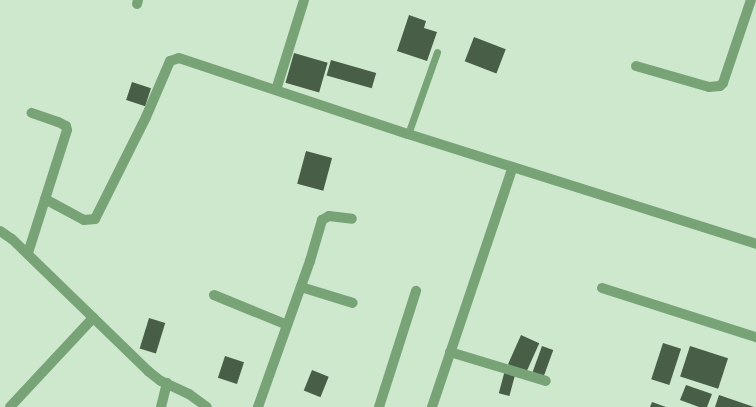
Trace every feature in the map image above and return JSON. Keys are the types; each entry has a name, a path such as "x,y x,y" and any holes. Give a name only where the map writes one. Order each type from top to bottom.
{"street":[{"path":"276,90 304,0"},
{"path":"636,66 709,87 720,86 723,83 751,0"},
{"path":"45,199 84,220 90,221 95,219 146,117 162,78 172,59 179,58 408,134 756,244"},
{"path":"28,253 67,130 66,126 58,122 32,113"},
{"path":"432,407 513,167"},
{"path":"258,407 288,325 322,220 329,216 352,219"},
{"path":"0,231 12,238 28,253 148,371 167,384 188,394 207,407"},
{"path":"301,287 353,302"},
{"path":"602,288 756,337"},
{"path":"379,407 416,290"},
{"path":"214,295 288,325"},
{"path":"10,407 93,318"},
{"path":"450,352 546,381"},
{"path":"161,407 167,384"}],"lane":[{"path":"408,134 437,52"}],"building":[{"path":"409,15 426,21 424,28 437,32 427,61 397,51"},
{"path":"474,37 506,49 496,73 465,61"},
{"path":"294,53 328,63 319,92 285,83"},
{"path":"331,60 376,73 372,88 327,75"},
{"path":"132,82 151,88 145,106 126,100"},
{"path":"306,151 332,158 323,191 297,184"},
{"path":"149,318 165,323 156,354 140,349"},
{"path":"521,335 539,343 526,372 508,364"},
{"path":"663,343 681,349 669,385 651,379"},
{"path":"542,346 553,350 543,379 531,375"},
{"path":"690,346 728,358 718,389 680,376"},
{"path":"225,356 244,362 237,384 218,378"},
{"path":"312,370 329,377 320,397 304,390"},
{"path":"505,370 516,373 509,396 499,393"},
{"path":"686,385 712,394 707,407 699,407 680,400"},
{"path":"719,395 754,407 715,407"},
{"path":"652,402 666,407 650,407"}]}
